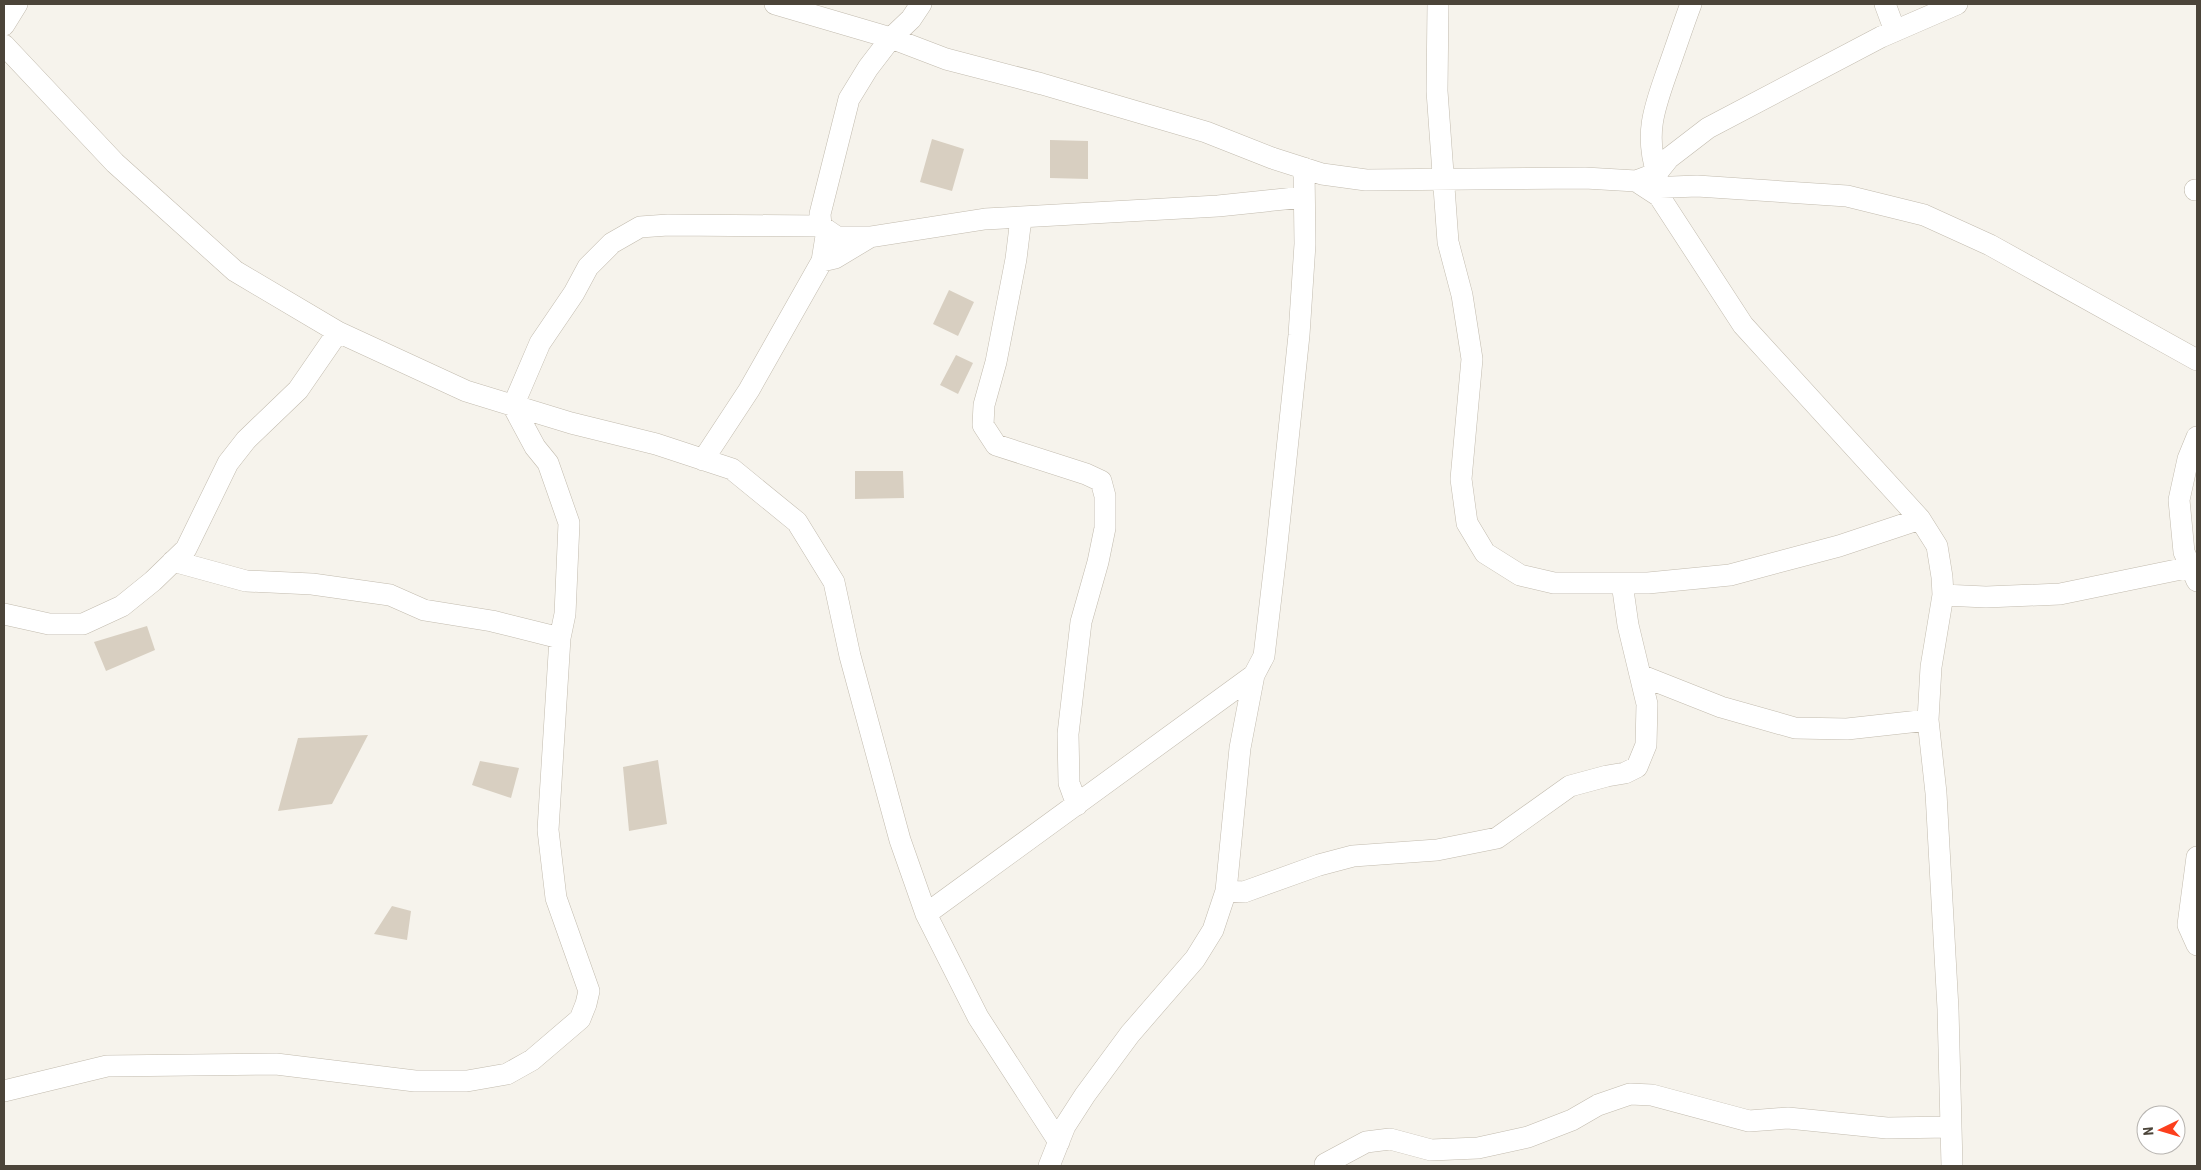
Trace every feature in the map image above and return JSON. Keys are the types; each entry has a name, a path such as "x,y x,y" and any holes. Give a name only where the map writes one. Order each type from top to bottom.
{"street":[{"path":"4,25 17,4"},
{"path":"775,4 892,38 946,59 1042,84 1206,132 1322,174 1366,180 1444,181 1585,178 1647,181 1847,196 1924,215 1990,245 2197,360"},
{"path":"703,460 749,390 822,261 824,228 820,214 849,100 868,68 892,38 911,20 921,4"},
{"path":"1438,4 1437,91 1448,242 1462,295 1472,359 1460,479 1467,523 1485,553 1520,575 1554,583 1648,583 1730,575 1839,546 1920,519"},
{"path":"1647,181 1652,159 1650,136 1652,114 1691,4"},
{"path":"1885,4 1895,31"},
{"path":"1647,181 1669,158 1708,128 1895,31 1957,4"},
{"path":"4,45 115,162 235,271 338,332 466,391 571,423 656,444 732,469 797,522 834,582 850,656 900,840 926,914 978,1017 1059,1142"},
{"path":"1049,1166 1065,1126 1085,1095 1130,1034 1195,959 1212,930 1226,891 1240,748 1254,675 1264,656 1277,544 1305,244 1304,168"},
{"path":"1647,181 1659,196 1744,325 1920,519 1937,546 1943,595 1930,667 1928,720 1936,793 1948,1009 1952,1166"},
{"path":"513,406 540,342 574,293 588,267 612,243 640,227 824,228 837,237 870,237 986,219 1218,206 1304,197"},
{"path":"1021,218 1016,258 996,362 984,405 983,425 996,445 1086,474 1101,481 1105,496 1105,528 1098,562 1081,622 1068,734 1069,783 1077,805"},
{"path":"822,261 835,258 870,237"},
{"path":"4,614 49,624 83,624 122,606 153,581 186,549 228,463 246,440 298,390 338,332"},
{"path":"4,1091 107,1066 276,1064 415,1081 467,1081 506,1074 532,1060 580,1019 589,991 556,898 548,830 560,638 565,614 569,523 548,463 535,446 513,406"},
{"path":"1943,595 1986,597 2060,594 2194,574 2184,552 2179,500 2188,459 2197,437"},
{"path":"173,562 246,581 312,584 390,595 424,610 492,621 560,638"},
{"path":"1226,891 1244,892 1319,865 1353,856 1437,850 1497,838 1570,786 1625,773 1637,767 1646,745 1647,704 1628,625 1622,583"},
{"path":"926,914 1254,675"},
{"path":"1640,675 1722,707 1795,728 1846,729 1928,720"},
{"path":"2197,856 2188,925 2197,945"},
{"path":"1325,1164 1366,1142 1390,1139 1431,1150 1478,1148 1528,1137 1572,1120 1598,1105 1630,1094 1652,1095 1749,1121 1788,1118 1887,1128 1950,1128"}],"building":[{"path":"932,139 964,149 952,191 920,182"},
{"path":"1050,140 1088,141 1088,179 1050,178"},
{"path":"949,290 974,302 958,336 933,324"},
{"path":"956,355 973,363 958,394 940,385"},
{"path":"855,471 903,471 904,498 855,499"},
{"path":"147,626 155,650 106,671 94,642"},
{"path":"368,735 332,804 278,811 298,738"},
{"path":"658,760 667,824 629,831 623,767"},
{"path":"480,761 519,768 511,798 472,785"},
{"path":"392,906 411,911 407,940 374,934"}]}
